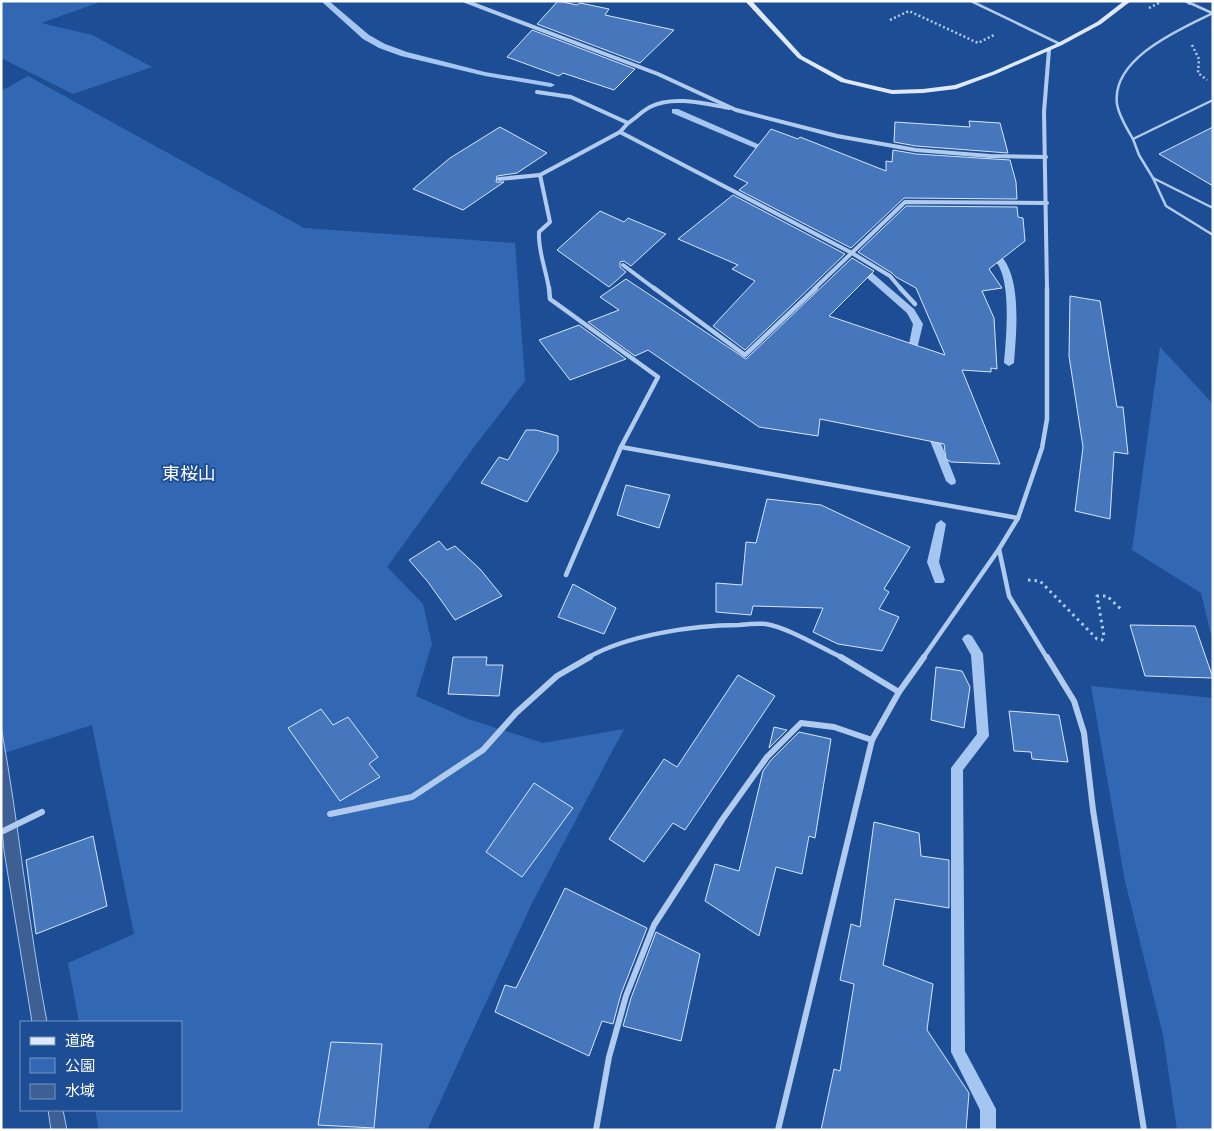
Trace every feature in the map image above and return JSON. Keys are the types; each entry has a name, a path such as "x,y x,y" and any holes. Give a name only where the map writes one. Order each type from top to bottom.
{"street":[{"path":"465,1 658,74 736,110"},
{"path":"748,1 800,57 843,80 892,92 956,87 1048,50 1099,23 1128,1"},
{"path":"778,1130 872,740 899,692 999,550 1018,518 1042,448 1047,419 1047,203 1044,112 1048,50"},
{"path":"537,92 571,97 628,123"},
{"path":"499,179 540,175 620,132 628,123 654,105 667,102 707,105 736,110 837,136 916,150 1046,158"},
{"path":"620,132 852,253 890,276 915,304"},
{"path":"540,175 550,222 539,232 538,246 547,275 550,298 658,377 621,447 566,575"},
{"path":"623,265 745,355 905,202 1047,203"},
{"path":"621,447 1018,518"},
{"path":"999,550 1009,596 1074,701 1084,733 1096,829 1144,1130"},
{"path":"330,814 412,797 483,750 516,713 557,676 598,652 659,633 713,625 766,624 793,634 849,661 899,692"},
{"path":"596,1130 609,1057 626,996 654,925 722,820 767,757 801,723 834,727 872,740"},
{"path":"1,832 42,812"}],"lane":[{"path":"971,1 1060,44"},
{"path":"1188,2 1212,13"},
{"path":"1212,13 1154,44 1135,59 1118,87 1117,102 1139,154 1166,206 1213,235"},
{"path":"1133,139 1213,100"},
{"path":"1153,178 1213,208"}],"path":[{"path":"1144,10 1161,2"},
{"path":"890,20 909,11 978,43 1017,24"},
{"path":"1176,32 1191,43 1198,54 1198,73 1213,84"},
{"path":"1005,577 1040,581 1097,640 1102,640 1104,636 1097,596 1107,596 1123,611"}],"green space":[{"path":"1,1 103,1 41,23 92,35 152,67 73,94 1,58"},
{"path":"28,76 304,228 515,243 525,381 474,447 387,567 423,604 432,644 416,696 468,719 543,743 624,729 533,901 427,1130 99,1130 95,1111 182,1111 182,1021 79,1021 68,963 134,934 92,725 1,754 1,91"},
{"path":"1160,347 1213,404 1213,643 1201,593 1132,550"},
{"path":"1091,686 1213,698 1213,1130 1177,1130 1163,1035 1125,881"}],"water":[{"path":"1,726 47,1021 32,1021 4,851 1,818"},
{"path":"48,1111 63,1111 67,1130 51,1130"}],"building":[{"path":"558,1 609,9 605,15 674,30 640,63 537,24"},
{"path":"532,30 635,69 614,90 563,73 559,76 507,57"},
{"path":"969,121 1000,123 1008,153 916,146 894,142 895,122 970,127"},
{"path":"500,127 547,153 517,173 497,176 496,182 504,182 463,210 413,189 450,158"},
{"path":"1213,127 1213,186 1159,154"},
{"path":"771,129 798,139 800,137 886,171 886,161 892,162 893,150 916,154 1010,160 1016,182 1017,199 904,198 851,248 739,190 748,183 734,176"},
{"path":"733,195 845,254 745,350 713,326 755,281 732,269 738,265 678,239"},
{"path":"906,206 1017,207 1018,217 1023,218 1025,241 989,269 1002,288 982,291 994,318 997,369 991,368 991,372 962,370 1000,464 951,462 946,459 944,444 820,419 818,436 759,427 648,350 635,356 588,322 619,310 600,297 626,279 746,359 852,258 874,271 829,316 945,355 916,288 858,252"},
{"path":"600,211 624,222 628,218 666,234 631,266 624,261 620,262 620,267 626,272 609,287 557,250"},
{"path":"1070,296 1100,301 1117,407 1123,407 1128,454 1114,452 1110,519 1075,511 1083,447 1069,356"},
{"path":"579,325 626,359 570,380 539,340"},
{"path":"526,430 536,430 558,436 558,451 527,502 481,483 499,457 508,460"},
{"path":"626,485 670,495 659,528 617,515"},
{"path":"767,499 821,505 910,547 884,589 889,592 879,609 899,617 882,651 838,644 813,632 823,608 753,606 751,615 716,612 716,583 742,585 746,542 756,543"},
{"path":"439,541 447,550 455,546 480,569 502,596 455,620 428,582 409,560"},
{"path":"573,584 616,608 604,634 558,617"},
{"path":"1130,625 1195,626 1213,678 1145,676"},
{"path":"453,657 487,657 486,665 503,665 499,696 448,694"},
{"path":"936,667 962,671 970,687 964,728 931,720"},
{"path":"738,675 775,696 685,830 673,823 644,862 609,839 664,759 677,767"},
{"path":"321,709 333,725 348,717 378,757 369,764 380,777 340,801 288,728"},
{"path":"1009,711 1059,715 1068,762 1032,759 1031,752 1014,751"},
{"path":"774,727 787,730 769,748"},
{"path":"799,732 831,739 815,838 809,836 802,874 776,867 759,936 705,901 715,864 739,871 763,771 771,760"},
{"path":"534,783 573,808 522,877 486,852"},
{"path":"874,822 919,833 921,856 949,860 949,908 895,899 883,965 933,984 927,1030 969,1093 966,1130 821,1130 834,1069 840,1071 854,984 840,980 851,924 860,927"},
{"path":"93,836 107,906 36,934 26,860"},
{"path":"565,888 647,928 621,994 613,1024 602,1021 589,1056 495,1012 505,985 516,988"},
{"path":"656,932 700,954 681,1041 623,1026 631,998"},
{"path":"331,1042 382,1044 374,1128 318,1125"}],"waterway":[{"path":"324,1 366,37 382,46 404,54 485,74 551,85"},
{"path":"675,111 770,151"},
{"path":"989,252 1001,262 1008,282 1011,311 1009,363"},
{"path":"860,267 911,311 918,324 911,359"},
{"path":"930,428 951,481"},
{"path":"939,580 933,562 941,524"},
{"path":"968,639 977,654 983,736 957,768 958,1052 988,1109 988,1130"}],"district":[{"name":"東桜山","path":"189,475"}]}
